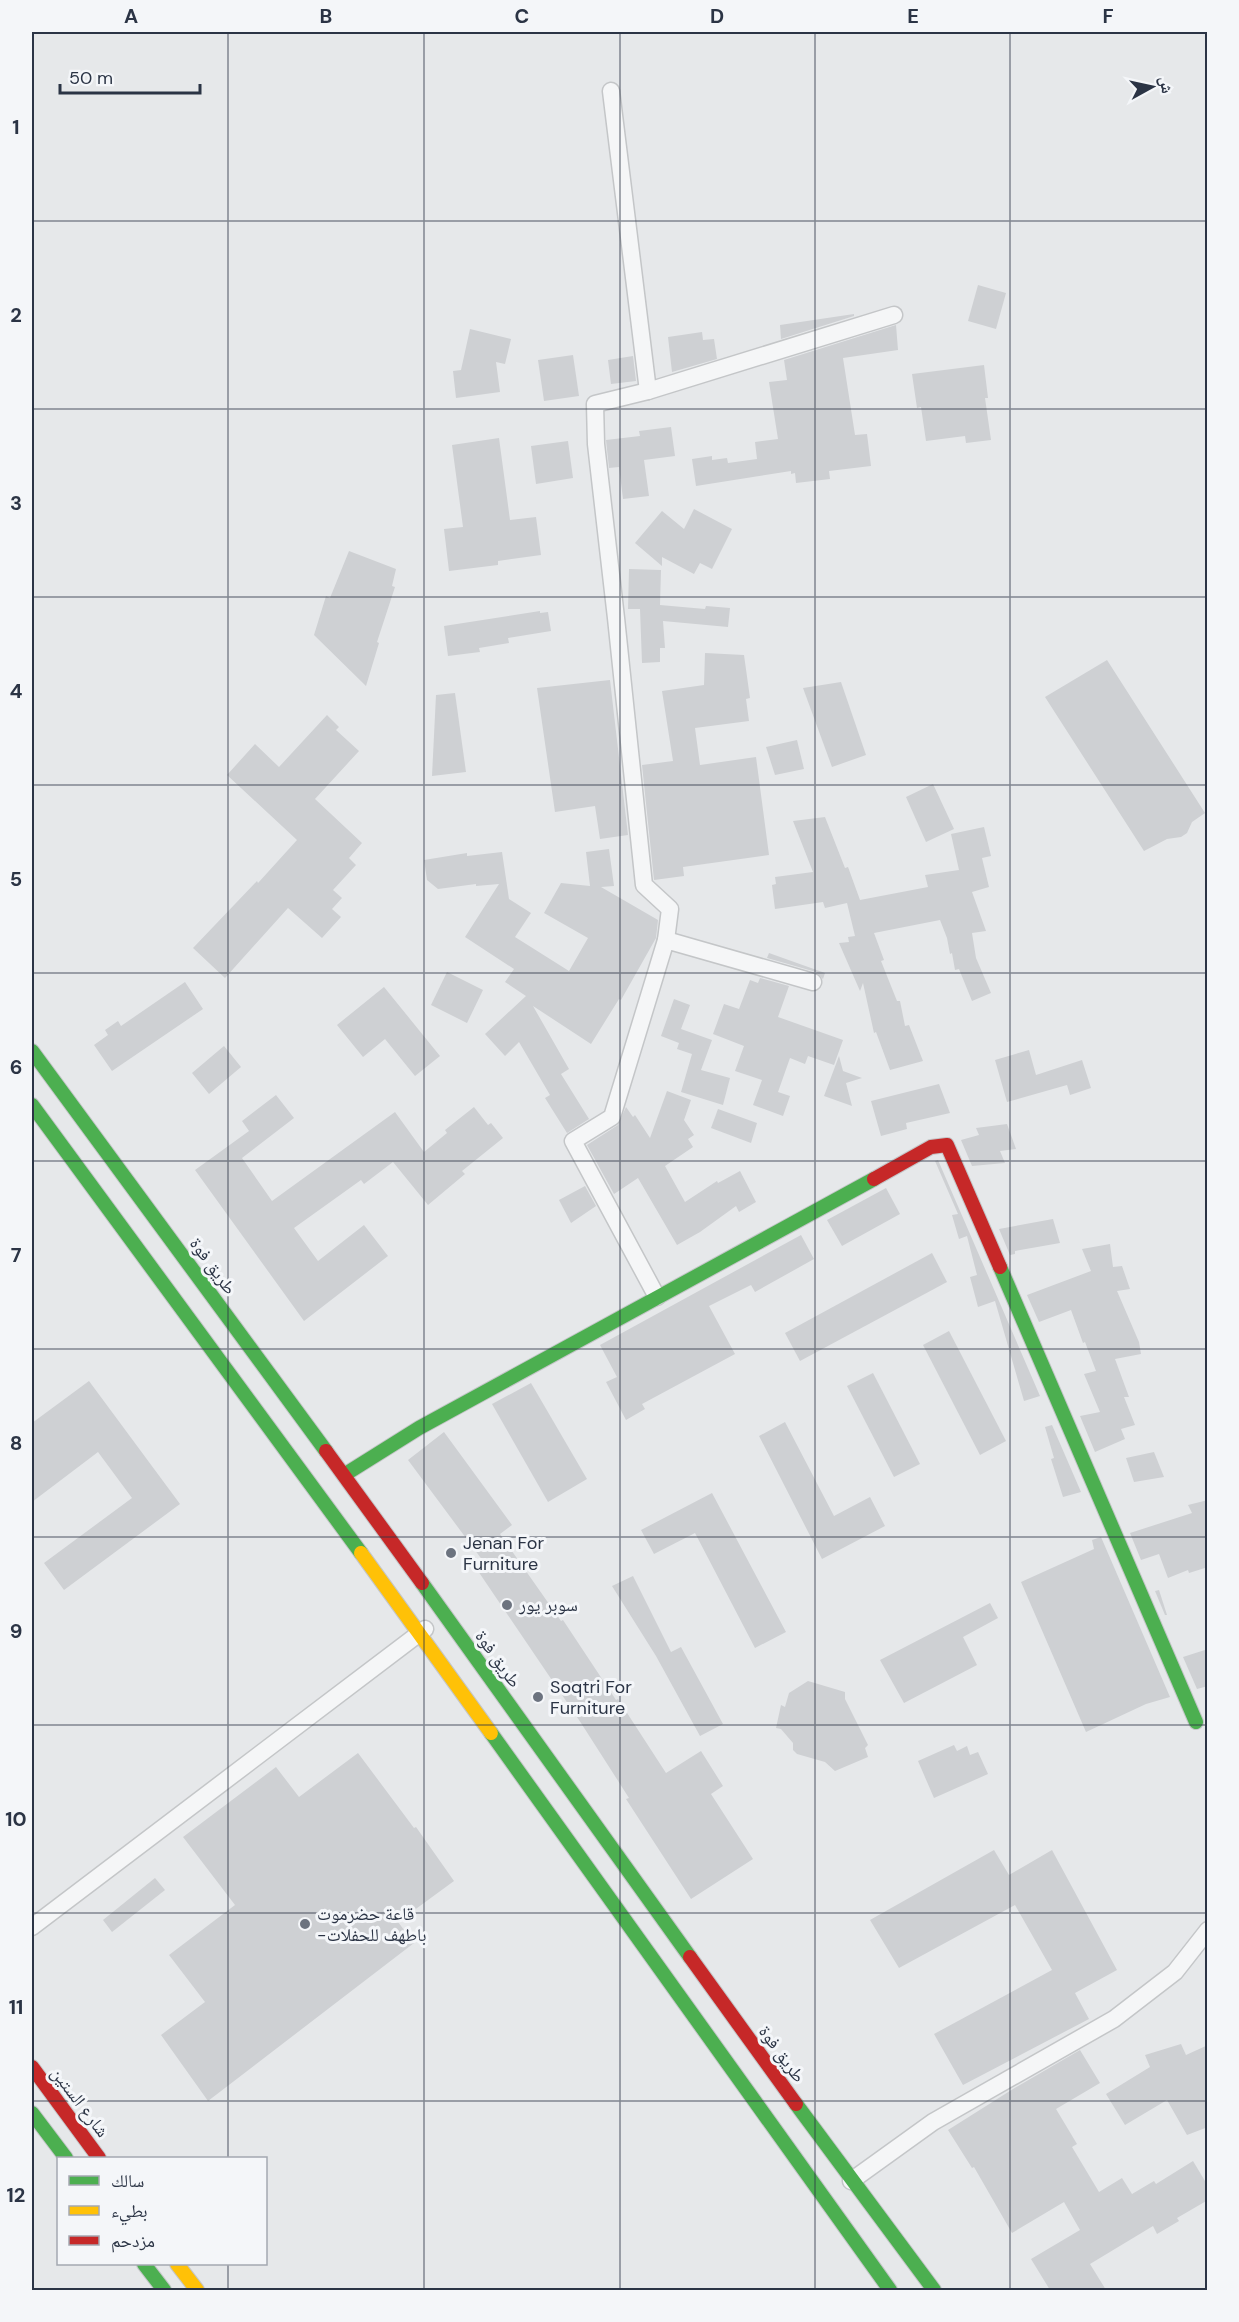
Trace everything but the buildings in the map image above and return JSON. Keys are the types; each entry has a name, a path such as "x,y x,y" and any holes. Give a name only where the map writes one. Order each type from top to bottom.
{"main road":[{"name":"طريق فوة","path":"32,1051 344,1475 851,2181 934,2290"},
{"path":"32,1105 420,1634 890,2290"},
{"path":"344,1475 419,1428 931,1147 947,1145 1196,1722"},
{"name":"شارع الستين","path":"32,2067 98,2157"},
{"path":"32,2113 65,2157"},
{"path":"145,2265 164,2290"},
{"path":"178,2265 197,2290"}],"street":[{"path":"611,91 648,391"},
{"path":"657,1297 573,1141 612,1117 666,940 670,909 644,885 596,444 595,404 648,391 894,315"},
{"path":"666,940 813,982"},
{"path":"32,1927 444,1614"},
{"path":"851,2181 933,2122 1114,2019 1175,1972 1208,1929"}],"traffic: fast":[{"path":"32,1051 326,1451"},
{"path":"32,1105 361,1553"},
{"path":"344,1475 419,1428 874,1179"},
{"path":"1000,1267 1196,1722"},
{"path":"422,1583 690,1957"},
{"path":"491,1733 890,2290"},
{"path":"796,2104 934,2290"},
{"path":"32,2113 65,2157"},
{"path":"145,2265 164,2290"}],"traffic: slow":[{"path":"361,1553 491,1733"},
{"path":"178,2265 197,2290"}],"traffic: jam":[{"path":"874,1179 931,1147 947,1145 1000,1267"},
{"path":"326,1451 422,1583"},
{"path":"690,1957 796,2104"},
{"path":"32,2067 98,2157"}],"place":[{"name":"Jenan For Furniture","path":"451,1553"},
{"name":"سوبر يور","path":"507,1605"},
{"name":"Soqtri For Furniture","path":"538,1697"},
{"name":"قاعة حضرموت -باطهف للحفلات","path":"305,1924"}]}
